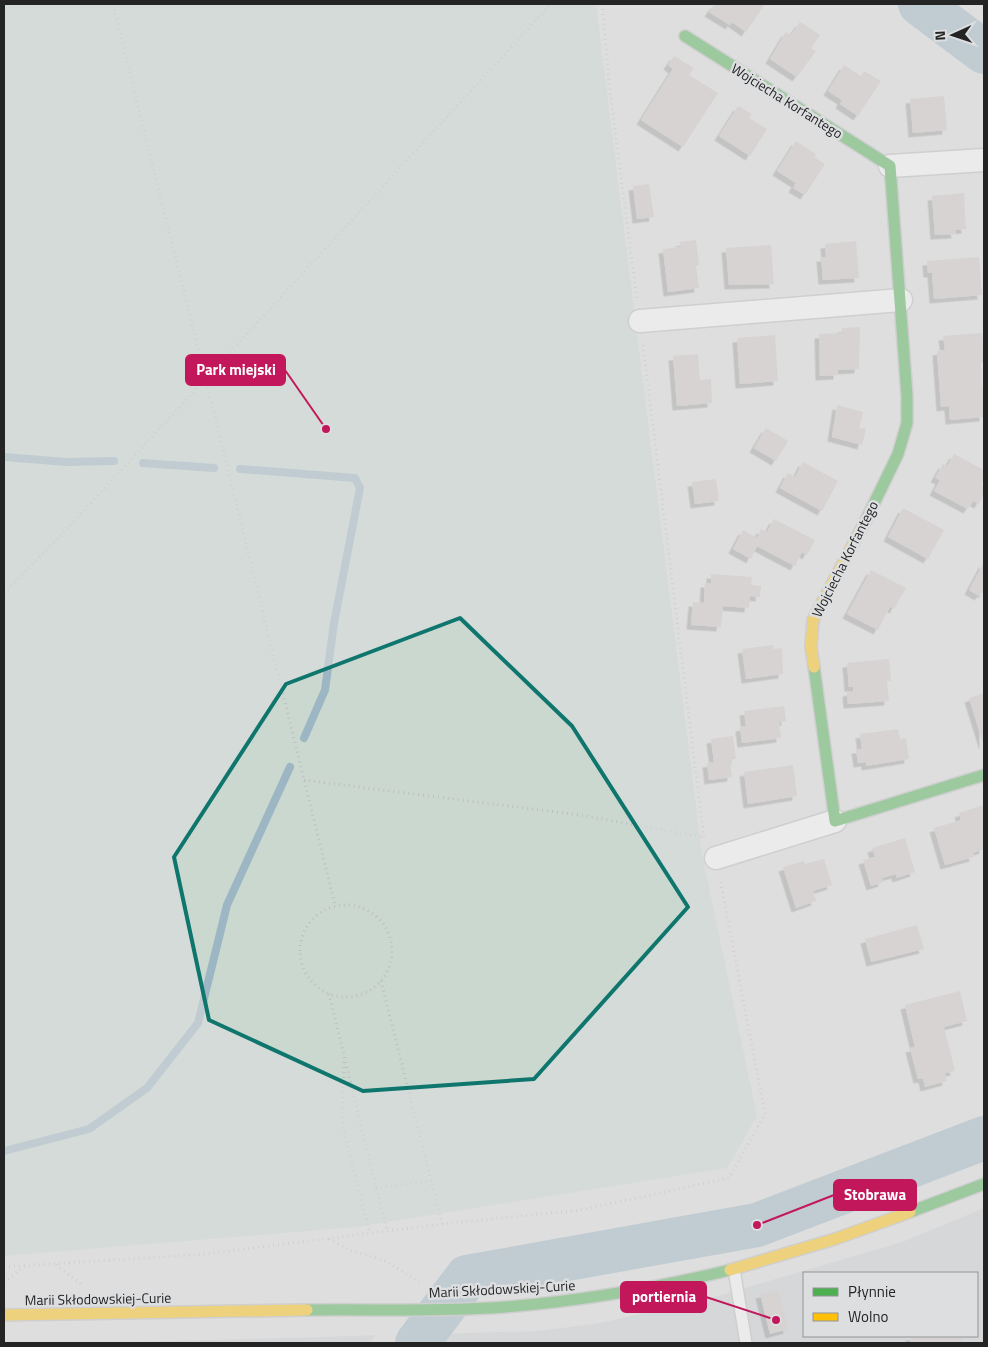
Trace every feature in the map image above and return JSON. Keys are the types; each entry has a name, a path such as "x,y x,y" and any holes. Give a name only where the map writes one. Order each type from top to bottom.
{"street":[{"name":"Wojciecha Korfantego","path":"685,36 890,166 902,300 907,423 898,454 888,475 813,620 810,647 835,821"},
{"path":"890,166 984,160"},
{"path":"640,321 902,300"},
{"path":"716,858 984,775"},
{"name":"Marii Skłodowskiej-Curie","path":"4,1316 490,1307 577,1300 643,1289 734,1269 819,1245 984,1184"}],"lane":[{"path":"734,1269 746,1343"}],"path":[{"path":"113,4 334,905"},
{"path":"4,593 66,530 551,4"},
{"path":"4,1267 206,1254 442,1224 580,1210 729,1178 765,1114 716,858 703,837 610,92 602,4"},
{"path":"304,780 580,815 703,837"},
{"path":"334,905 350,905 365,908 378,918 386,928 392,945 388,970 381,981 370,990 358,996 343,997 329,994 317,986 309,978 303,966 301,953 302,936 308,924 319,913 334,905"},
{"path":"381,981 442,1224"},
{"path":"329,994 387,1231"},
{"path":"344,1057 342,1124 370,1233"},
{"path":"376,1188 431,1180"},
{"path":"328,1238 351,1251 384,1260 425,1287"},
{"path":"55,1264 82,1284"},
{"path":"4,1282 26,1266"}],"highlighted area":[{"path":"460,618 572,726 688,907 534,1079 363,1091 209,1020 174,857 286,684"}],"shaded area":[{"path":"4,4 596,4 702,854 757,1116 727,1168 356,1227 4,1256"},
{"path":"984,1208 984,1343 430,1343 435,1334 539,1331 600,1323 718,1296 902,1242"},
{"path":"375,1335 371,1343 92,1343 326,1337"}],"building":[{"path":"715,4 765,4 746,32 732,22 730,25 709,12"},
{"path":"800,22 820,35 811,48 816,51 797,77 770,59 786,32 791,35"},
{"path":"674,56 694,68 689,75 718,93 683,147 641,120 673,69 668,65"},
{"path":"844,65 861,76 864,71 881,81 858,116 840,104 842,100 828,91"},
{"path":"944,96 947,130 913,133 910,99"},
{"path":"738,106 752,114 749,118 767,129 750,156 719,136"},
{"path":"796,141 816,154 814,157 825,164 805,195 793,188 796,183 777,171"},
{"path":"649,184 654,217 637,219 633,186"},
{"path":"964,193 966,229 955,230 956,234 935,235 932,196"},
{"path":"696,240 699,265 696,266 699,288 668,292 663,249 681,247 680,242"},
{"path":"856,241 859,278 823,280 821,257 826,257 825,244"},
{"path":"771,245 774,284 729,285 726,248"},
{"path":"979,257 982,295 934,299 932,273 928,273 927,261"},
{"path":"860,327 859,369 838,370 838,375 820,376 819,334 842,333 842,328"},
{"path":"982,333 984,363 981,363 982,388 984,388 984,417 950,420 949,406 941,407 937,351 945,350 943,336"},
{"path":"775,335 778,381 740,384 737,338"},
{"path":"698,354 700,380 711,379 712,403 677,406 673,356"},
{"path":"837,405 863,412 859,428 866,429 862,445 832,437"},
{"path":"766,428 788,441 776,461 754,448"},
{"path":"954,454 984,470 984,479 981,484 984,486 984,494 979,504 973,501 968,509 934,491 940,480 935,478 943,464 947,466"},
{"path":"803,462 838,481 822,511 780,488 788,473 795,477"},
{"path":"716,479 719,501 695,504 692,482"},
{"path":"903,508 944,530 928,559 888,537"},
{"path":"774,519 815,540 807,555 802,552 795,566 757,546 751,559 733,549 743,530 757,538 761,529 767,532"},
{"path":"984,562 984,594 982,592 979,596 969,590"},
{"path":"871,570 906,588 894,609 890,607 878,630 847,614"},
{"path":"711,574 752,577 751,585 761,586 760,597 750,596 749,608 723,606 721,627 691,625 693,602 704,603 705,583 711,583"},
{"path":"773,645 774,649 782,648 783,674 746,679 742,649"},
{"path":"889,659 891,681 887,681 889,701 848,704 847,692 853,691 853,687 849,687 847,663"},
{"path":"984,693 984,746 969,698"},
{"path":"784,706 786,721 779,722 781,738 742,743 740,727 746,726 744,711"},
{"path":"898,729 900,739 906,738 909,759 866,766 866,762 858,763 856,749 862,749 860,734"},
{"path":"733,736 736,759 730,760 732,777 709,780 707,763 714,762 711,739"},
{"path":"793,765 797,796 748,804 744,772"},
{"path":"984,805 984,849 973,853 974,857 945,865 934,828 961,820 959,813"},
{"path":"905,838 915,872 897,878 896,874 882,878 883,882 871,886 863,860 875,857 872,848"},
{"path":"824,859 832,885 813,891 816,901 796,908 783,867 804,861 805,864"},
{"path":"917,925 924,949 871,962 865,939"},
{"path":"960,991 967,1021 944,1027 955,1071 945,1073 947,1081 925,1087 923,1078 918,1079 910,1048 915,1047 905,1005"},
{"path":"778,1290 788,1329 770,1334 760,1294"},
{"path":"910,1337 963,1337 962,1343 910,1343"}],"waterway":[{"path":"920,4 984,52"},
{"path":"4,457 67,462 114,461"},
{"path":"143,463 214,468"},
{"path":"240,469 355,478 360,488 334,623 325,690 304,738"},
{"path":"4,1151 89,1129 147,1088 198,1023 227,905 290,767"},
{"path":"417,1343 467,1277 757,1225 984,1138"}],"traffic: fast":[{"path":"685,36 890,166 907,396 907,423 898,454 866,520"},
{"path":"814,667 835,821 984,775"},
{"path":"910,1212 984,1184"},
{"path":"307,1310 505,1307 619,1293 730,1270"}],"traffic: slow":[{"path":"814,667 811,647 813,620 866,520"},
{"path":"730,1270 835,1239 910,1212"},
{"path":"4,1315 307,1310"}],"place":[{"name":"Park miejski","path":"326,429"},
{"name":"Stobrawa","path":"757,1225"},
{"name":"portiernia","path":"776,1320"}]}
